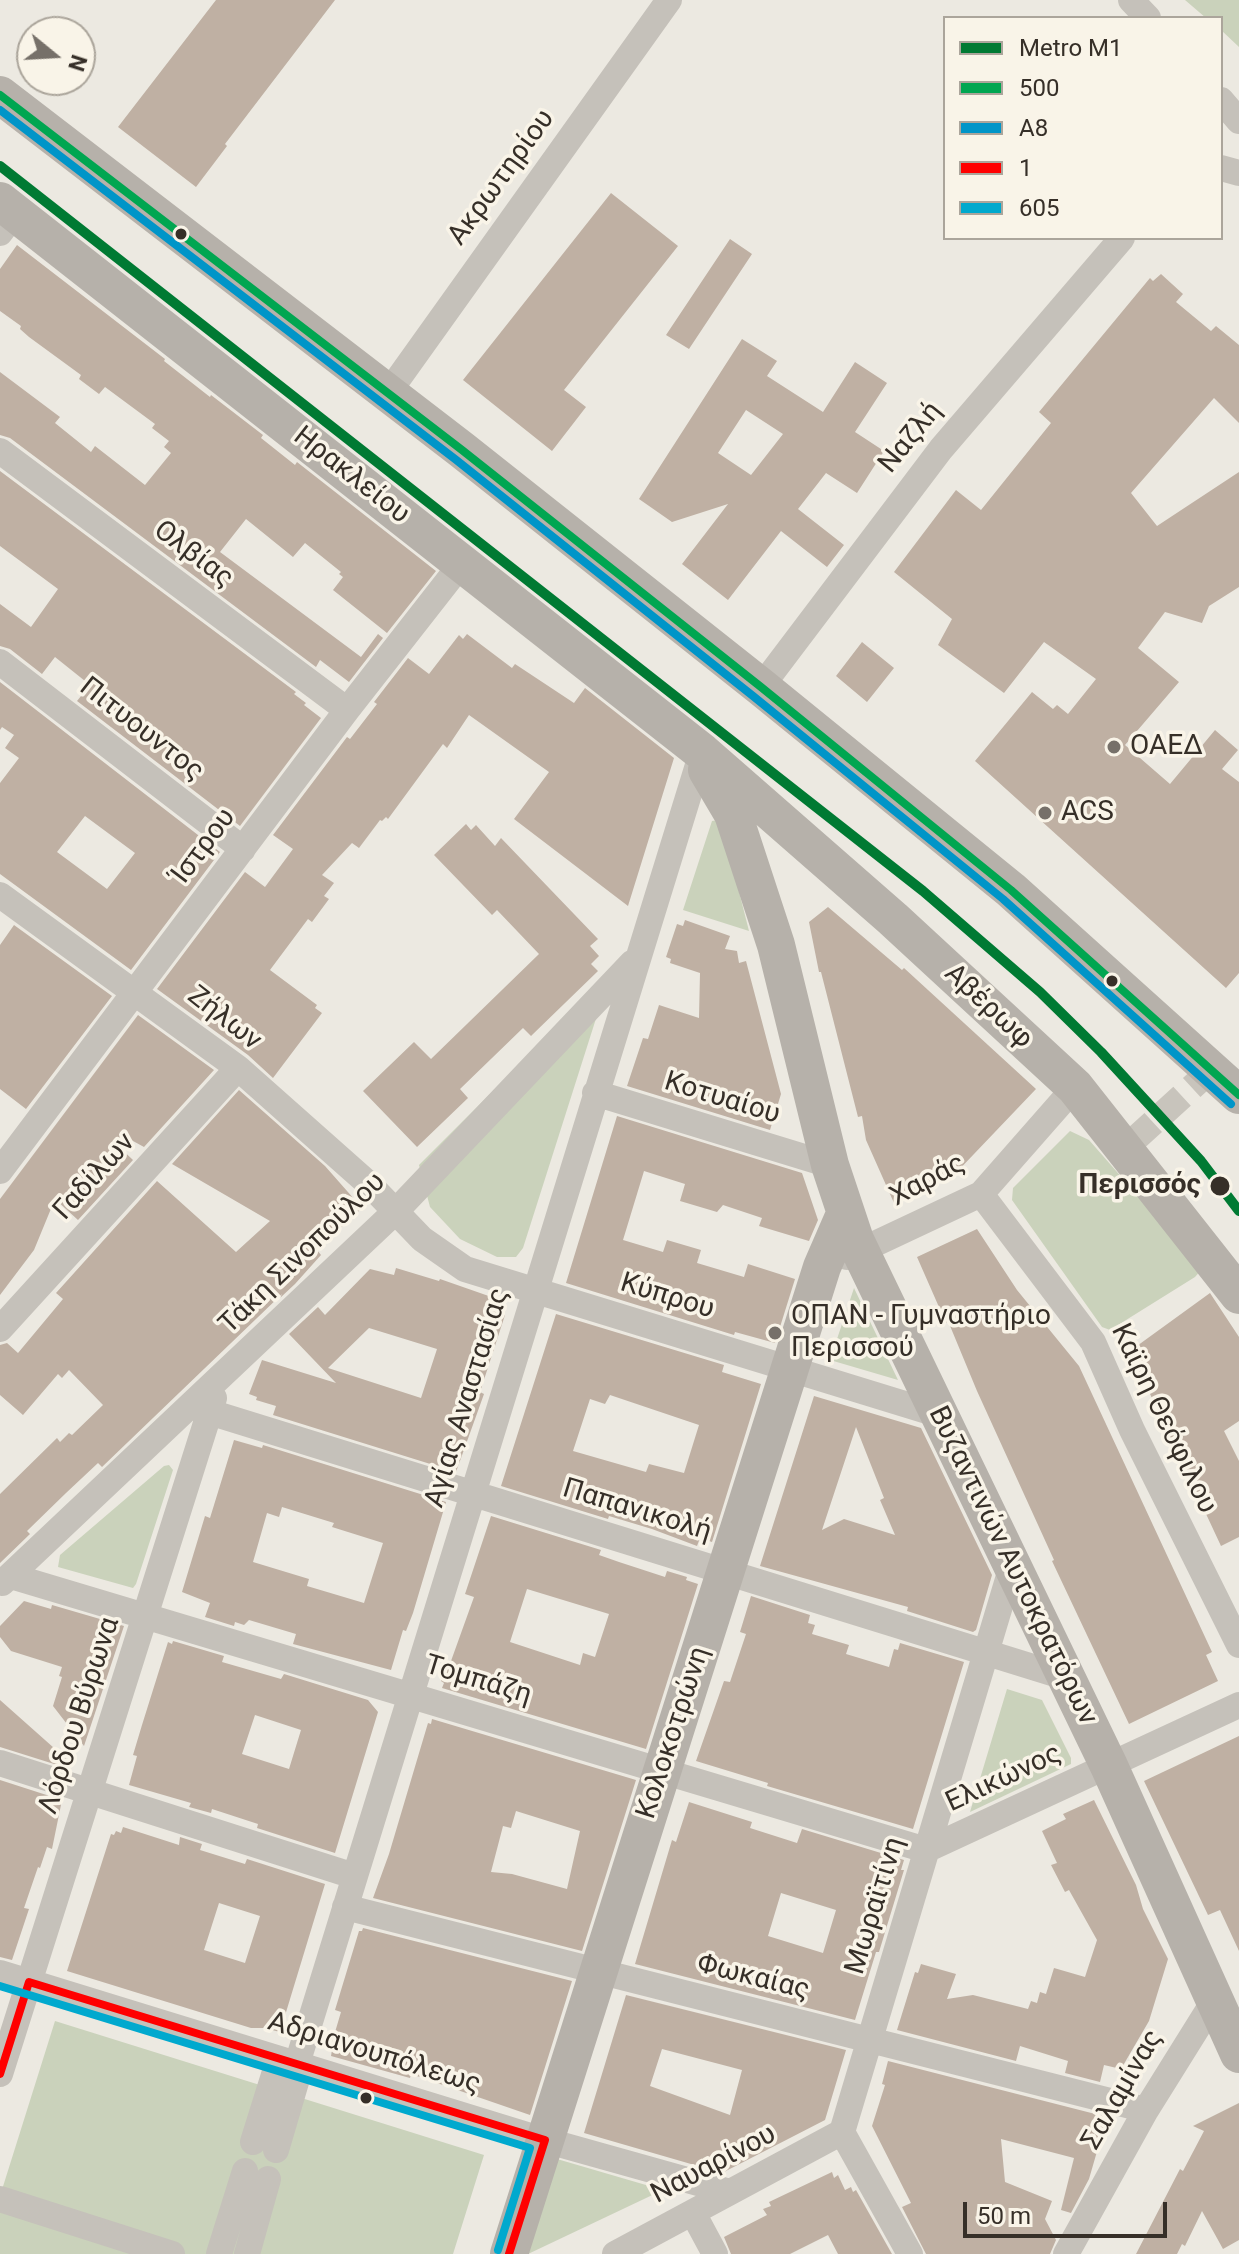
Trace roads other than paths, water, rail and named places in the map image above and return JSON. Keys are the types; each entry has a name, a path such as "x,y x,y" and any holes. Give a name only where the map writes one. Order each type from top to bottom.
{"street":[{"name":"Ακρωτηρίου","path":"388,393 669,0"},
{"path":"1131,0 1146,16"},
{"path":"0,95 388,393 761,687 1011,890 1235,1083"},
{"path":"1223,102 1239,121"},
{"name":"Ηρακλείου","path":"5,216 462,563 702,752"},
{"name":"Ναζλή","path":"761,687 941,449 1120,240"},
{"name":"Ολβίας","path":"0,451 347,710"},
{"name":"Ίστρου","path":"0,1171 347,710 462,563"},
{"name":"Πιτυουντος","path":"0,662 243,849"},
{"name":"Αγίας Αναστασίας","path":"265,2146 345,1907 702,752"},
{"name":"Αβέρωφ","path":"702,752 893,919 1075,1087 1239,1295"},
{"name":"Βυζαντινών Αυτοκρατόρων","path":"702,752 715,787 733,814 776,945 845,1214 937,1414 1109,1766 1239,2054"},
{"name":"Ζήλων","path":"0,895 238,1068 397,1210"},
{"name":"Τάκη Σινοπούλου","path":"5,1580 200,1409 220,1378 397,1210 637,957"},
{"name":"Γαδίλων","path":"0,1329 238,1068"},
{"name":"Χαράς","path":"822,1267 981,1194 1075,1087"},
{"name":"Κοτυαίου","path":"595,1093 830,1165"},
{"name":"Καϊρη Θεόφιλου","path":"981,1194 1093,1342 1132,1430 1239,1645"},
{"name":"Κύπρου","path":"397,1210 422,1239 465,1269 937,1414"},
{"name":"Κολοκοτρώνη","path":"509,2254 822,1267 845,1214"},
{"name":"Παπανικολή","path":"200,1409 1065,1677"},
{"name":"Λόρδου Βύρωνα","path":"0,2074 145,1615 200,1409"},
{"name":"Μωραϊτίνη","path":"842,2132 1012,1566"},
{"name":"Τομπάζη","path":"5,1580 145,1615 926,1850"},
{"name":"Ελικώνος","path":"926,1850 1239,1705"},
{"path":"0,1763 354,1876"},
{"name":"Φωκαίας","path":"345,1907 1146,2110"},
{"name":"Αδριανουπόλεως","path":"0,1973 545,2140 730,2192"},
{"name":"Σαλαμίνας","path":"1066,2254 1146,2110 1214,2001"},
{"path":"842,2132 910,2254"},
{"name":"Ναυαρίνου","path":"615,2254 842,2132"},
{"path":"219,2254 256,2175 247,2254"},
{"path":"0,2199 156,2252"},
{"path":"693,2213 715,2254"}],"tunnel":[{"path":"1134,1140 1212,1069"}],"metro line":[{"name":"Μ1","path":"0,166 923,891 1040,992 1101,1052 1201,1161 1239,1211"}],"place":[{"name":"ΟΑΕΔ","path":"1114,747"},
{"name":"ACS","path":"1045,813"},
{"name":"Περισσός","path":"1220,1186"},
{"name":"ΟΠΑΝ - Γυμναστήριο Περισσού","path":"775,1333"}]}
